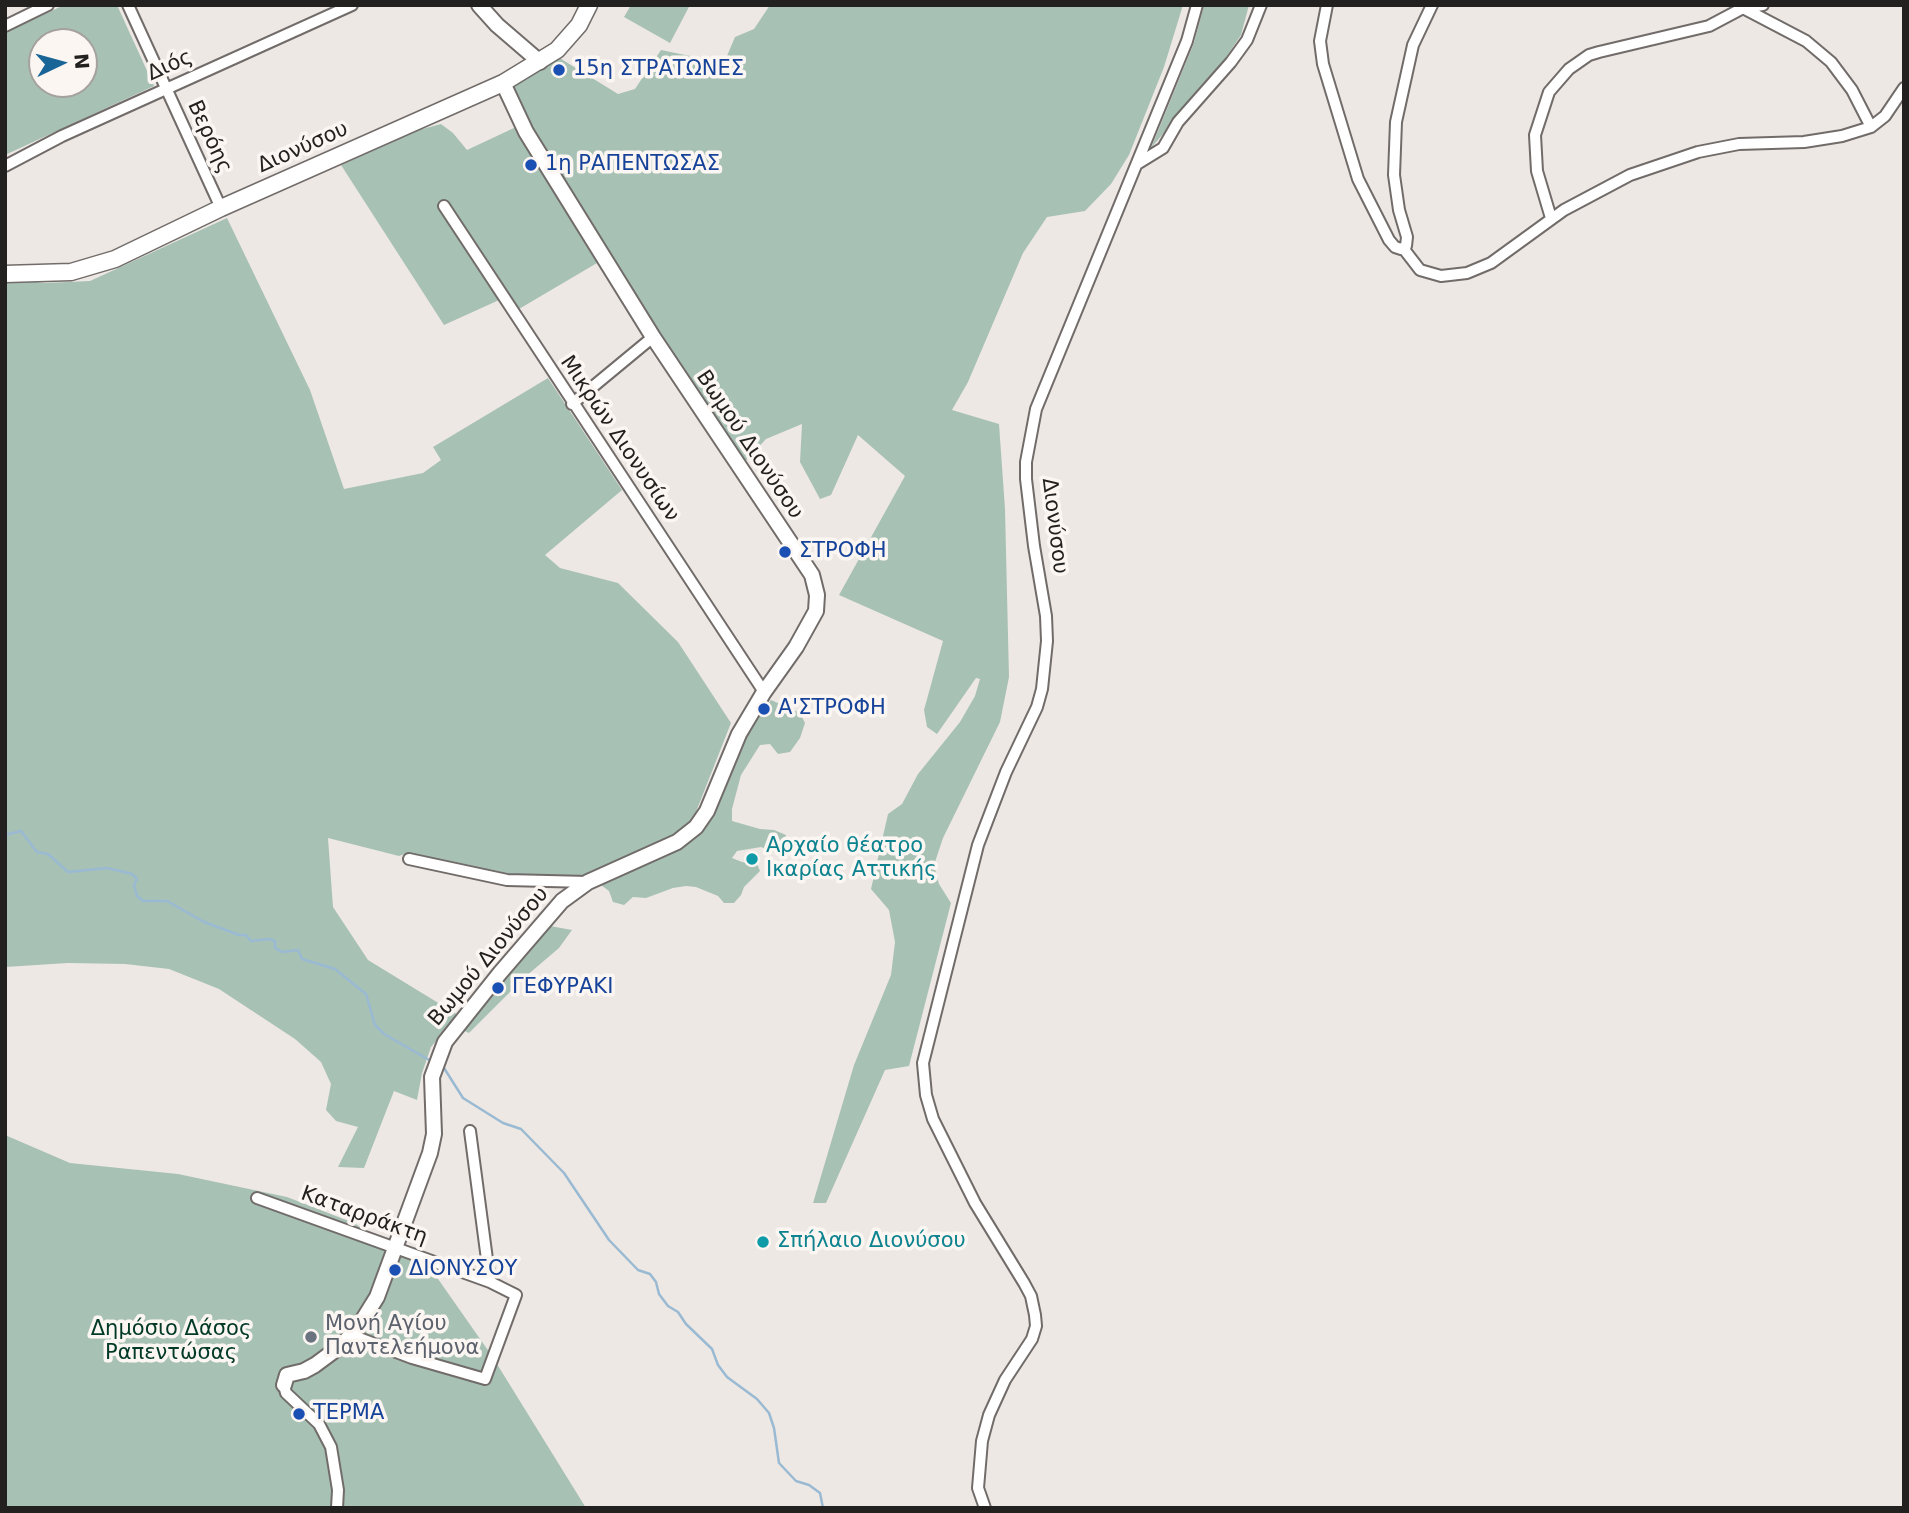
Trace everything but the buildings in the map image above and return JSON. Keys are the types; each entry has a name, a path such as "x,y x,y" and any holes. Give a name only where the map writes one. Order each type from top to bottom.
{"main road":[{"name":"Διονύσου","path":"5,274 71,272 99,265 503,83 540,62 569,38 589,5"}],"street":[{"path":"5,26 48,5"},
{"name":"Βερόης","path":"128,5 221,208"},
{"name":"Διός","path":"5,166 62,136 352,5"},
{"path":"479,5 497,25 540,62"},
{"name":"Διονύσου","path":"985,1508 978,1488 982,1441 989,1415 1005,1380 1032,1339 1036,1326 1035,1315 1031,1296 975,1203 933,1119 926,1095 923,1063 978,845 1006,772 1037,707 1042,689 1047,641 1046,617 1034,546 1026,471 1036,409 1187,41 1197,5"},
{"path":"1136,164 1163,148 1178,122 1231,62 1247,40 1261,5"},
{"path":"1327,5 1320,41 1323,64 1358,179 1395,247 1403,248 1420,270 1433,275 1458,275 1475,271 1491,263 1551,218 1630,175 1698,152 1739,144 1804,142 1842,136 1871,127 1885,116 1904,88"},
{"path":"1403,248 1406,246 1407,237 1399,210 1394,174 1396,122 1413,45 1432,5"},
{"path":"1551,218 1537,171 1535,135 1549,92 1569,69 1589,55 1709,26 1743,7 1763,5"},
{"path":"1743,7 1806,41 1831,62 1852,90 1871,127"},
{"name":"Βωμού Διονύσου","path":"395,1247 433,1140 432,1077 440,1050 554,909 588,883 677,842 696,827 706,811 735,741 813,619 817,595 814,581 653,337 526,132 503,83"},
{"name":"Μικρών Διονυσίων","path":"444,206 764,692"},
{"path":"572,404 653,337"},
{"path":"409,859 507,880 588,883"},
{"path":"470,1131 490,1282"},
{"name":"Καταρράκτη","path":"257,1198 490,1282 516,1295 485,1380 351,1335"},
{"path":"337,1508 338,1490 331,1447 319,1424 286,1393 284,1385 287,1375 315,1365 351,1335 377,1297 395,1247"}],"green space":[{"path":"64,5 117,5 154,86 5,155 5,33"},
{"path":"631,5 690,5 670,43 624,17"},
{"path":"770,5 1183,5 1164,67 1129,155 1111,184 1085,211 1047,217 1023,253 968,382 952,410 999,424 1005,509 1009,677 1000,722 943,838 934,865 939,884 951,903 909,1066 885,1070 826,1203 813,1203 854,1065 891,975 895,942 889,910 871,889 888,814 902,804 918,774 960,722 975,696 980,679 976,678 937,734 927,727 924,710 943,641 839,595 905,476 858,435 831,495 820,499 800,462 802,424 766,439 742,465 530,127 512,83 558,57 618,94 635,89 661,50 724,63 735,37 754,29"},
{"path":"1204,5 1249,5 1241,35 1217,71 1151,148 1194,43"},
{"path":"441,124 453,133 467,150 516,127 597,263 519,309 508,296 444,325 341,165 419,130"},
{"path":"227,218 310,390 344,489 423,473 441,460 433,447 548,378 622,490 545,555 560,568 618,583 678,642 731,723 692,822 680,832 658,843 580,877 497,874 408,853 399,856 328,838 333,907 368,960 458,1015 431,1047 417,1100 394,1091 364,1168 338,1167 358,1127 336,1121 326,1110 331,1084 321,1062 295,1039 219,989 169,969 125,964 68,963 5,967 5,279 45,283 90,281"},
{"path":"771,700 800,713 805,723 800,738 790,752 778,754 770,744 760,745 741,775 732,809 732,821 786,835 784,846 774,852 761,847 737,851 732,858 757,864 760,871 744,887 734,903 724,903 718,896 686,886 646,898 633,897 624,905 613,902 609,891 601,885 664,857 685,845 697,833 750,727"},
{"path":"550,926 572,930 559,948 525,977 469,1033 460,1029"},
{"name":"Δημόσιο Δάσος Ραπεντώσας","path":"5,1135 70,1163 178,1174 287,1197 354,1223 436,1276 492,1356 586,1508 5,1508"}],"waterway":[{"path":"5,835 21,831 37,852 48,854 68,872 107,868 132,874 137,879 134,885 137,896 143,901 167,901 204,922 246,935 251,941 275,941 275,948 282,952 298,950 302,959 335,969 366,994 375,1025 384,1034 431,1061"},
{"path":"440,1066 463,1098 503,1123 521,1129 564,1173 609,1240 638,1270 650,1274 656,1282 659,1294 712,1349 718,1365 727,1377 757,1399 769,1413 779,1463 796,1481 809,1485 820,1493 823,1508"}],"place":[{"name":"15η ΣΤΡΑΤΩΝΕΣ","path":"559,70"},
{"name":"1η ΡΑΠΕΝΤΩΣΑΣ","path":"531,165"},
{"name":"ΣΤΡΟΦΗ","path":"785,552"},
{"name":"Α'ΣΤΡΟΦΗ","path":"764,709"},
{"name":"Αρχαίο θέατρο Ικαρίας Αττικής","path":"752,859"},
{"name":"ΓΕΦΥΡΑΚΙ","path":"498,988"},
{"name":"Σπήλαιο Διονύσου","path":"763,1242"},
{"name":"ΔΙΟΝΥΣΟΥ","path":"395,1270"},
{"name":"Μονή Αγίου Παντελεήμονα","path":"311,1337"},
{"name":"ΤΕΡΜΑ","path":"299,1414"}]}
